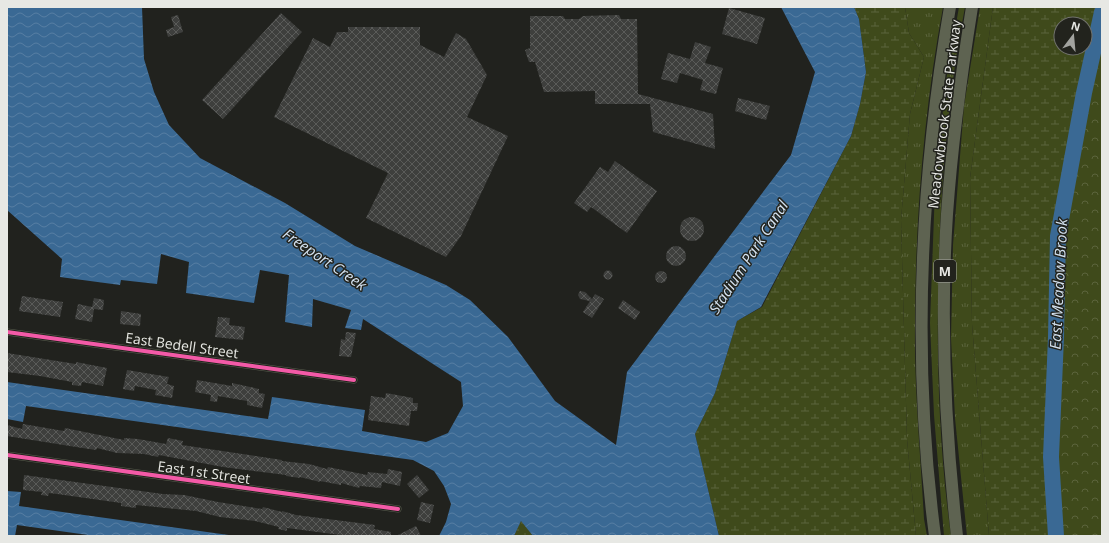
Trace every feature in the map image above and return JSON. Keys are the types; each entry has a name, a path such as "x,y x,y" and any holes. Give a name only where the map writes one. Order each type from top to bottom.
{"highway":[{"name":"Meadowbrook State Parkway","path":"936,536 928,462 923,374 923,278 927,192 938,84 950,7"},
{"name":"Meadowbrook State Parkway","path":"957,536 946,405 945,300 947,215 953,144 972,7"}],"street":[{"name":"East Bedell Street","path":"7,332 354,380"},
{"name":"East 1st Street","path":"7,455 398,509"}],"green space":[{"path":"854,7 905,7 909,33 924,57 910,114 901,220 907,439 916,536 719,536 695,434 715,393 737,321 762,307 851,136 860,104 866,72 859,19"},
{"path":"905,7 943,7 925,136 916,266 915,353 917,415 924,519 927,536 916,536 907,439 901,220 910,114 924,57 909,33"},
{"path":"959,7 965,7 959,37 947,130 939,253 939,394 943,465 951,536 944,536 934,415 930,323 935,189 946,81"},
{"path":"980,7 993,7 970,178 972,324 989,536 967,536 955,418 951,338 953,245 964,106"},
{"path":"993,7 1102,7 1102,45 1056,337 1051,457 1056,536 989,536 972,324 970,178"},
{"path":"1102,12 1102,536 1060,536 1051,440 1058,236 1084,93"},
{"path":"521,520 533,536 514,536"}],"water":[{"path":"7,7 142,7 144,59 154,92 169,125 200,158 285,203 355,246 446,285 470,300 508,337 555,401 616,445 627,372 791,155 815,72 781,7 854,7 859,19 866,72 860,104 851,136 761,307 737,321 715,393 695,434 719,536 533,536 521,521 514,536 439,536 446,522 451,504 444,486 434,471 413,460 26,406 23,422 7,419 7,382 268,419 272,397 365,410 362,431 426,442 448,433 463,406 461,382 363,319 361,330 345,328 351,310 313,299 312,327 285,322 289,275 260,270 254,303 186,293 189,262 161,254 157,284 121,280 120,285 60,277 62,259 7,210"},
{"path":"7,491 21,492 19,506 236,536 95,536 17,525 15,536 7,536"}],"building":[{"path":"729,8 765,18 757,44 722,34"},
{"path":"281,13 302,32 223,119 202,100"},
{"path":"178,15 183,32 168,37 166,30 174,27 171,17"},
{"path":"619,15 621,19 637,19 638,94 713,114 715,149 653,132 650,104 595,104 595,91 544,92 535,62 529,62 525,50 530,48 530,16 563,16 565,19 579,19 583,16"},
{"path":"348,27 420,27 420,45 444,57 456,33 466,39 487,75 467,117 508,136 461,236 446,257 366,218 388,173 274,117 313,38 330,47 337,32 348,32"},
{"path":"695,42 711,47 705,63 723,68 716,94 700,90 703,80 680,73 677,83 661,79 668,53 690,59"},
{"path":"738,98 770,106 766,120 735,111"},
{"path":"615,161 657,191 627,233 591,207 587,212 574,203 600,167 608,172"},
{"path":"692,217 700,221 704,229 700,237 692,241 684,237 680,229 684,221"},
{"path":"676,246 683,249 686,256 683,263 676,266 669,263 666,256 669,249"},
{"path":"608,270 613,275 608,280 603,275"},
{"path":"659,271 663,271 667,277 663,283 659,283 655,279 655,275"},
{"path":"580,291 585,292 592,299 595,294 604,299 592,318 583,312 590,301 580,299 578,295"},
{"path":"22,296 63,302 60,317 19,311"},
{"path":"94,298 104,300 103,310 94,309 92,322 75,319 78,304 92,307"},
{"path":"623,300 640,312 635,320 618,308"},
{"path":"121,311 141,314 140,326 120,324"},
{"path":"218,317 230,318 229,325 245,327 243,340 215,337"},
{"path":"346,332 356,333 351,357 339,356 341,339 345,340"},
{"path":"7,353 76,364 76,362 107,368 103,386 82,382 81,386 72,385 72,382 7,372"},
{"path":"127,370 169,377 167,384 174,386 172,398 155,395 156,390 135,386 134,391 123,389"},
{"path":"197,380 232,386 232,383 259,389 259,393 265,394 262,408 247,405 247,401 218,396 217,402 210,401 211,395 195,392"},
{"path":"386,393 413,398 413,403 418,403 417,411 411,411 409,426 368,420 371,396 385,398"},
{"path":"23,424 64,431 65,428 124,440 124,438 138,439 166,444 168,438 183,441 182,445 309,464 327,469 328,467 367,475 368,472 387,474 388,469 402,472 400,486 382,482 381,488 360,486 359,488 341,483 341,485 320,482 300,477 223,467 159,455 158,457 144,454 117,453 97,448 96,450 7,436 7,425 22,429"},
{"path":"24,475 163,494 184,495 262,509 263,507 296,515 375,525 374,529 391,532 391,536 348,536 287,528 287,531 278,529 279,527 255,521 220,517 196,511 136,505 136,508 121,506 121,503 57,494 49,493 48,496 41,495 42,492 23,490"},
{"path":"417,475 429,490 419,498 407,484"},
{"path":"421,502 434,505 430,523 417,520"},
{"path":"416,526 421,536 396,536"}],"waterway":[{"name":"East Meadow Brook","path":"1056,536 1051,457 1058,236 1084,93 1102,12"}],"cycle path":[{"path":"7,332 354,380"},
{"path":"7,455 398,509"}],"water label":[{"name":"Stadium Park Canal","path":"748,257"},
{"name":"Freeport Creek","path":"325,259"}]}
